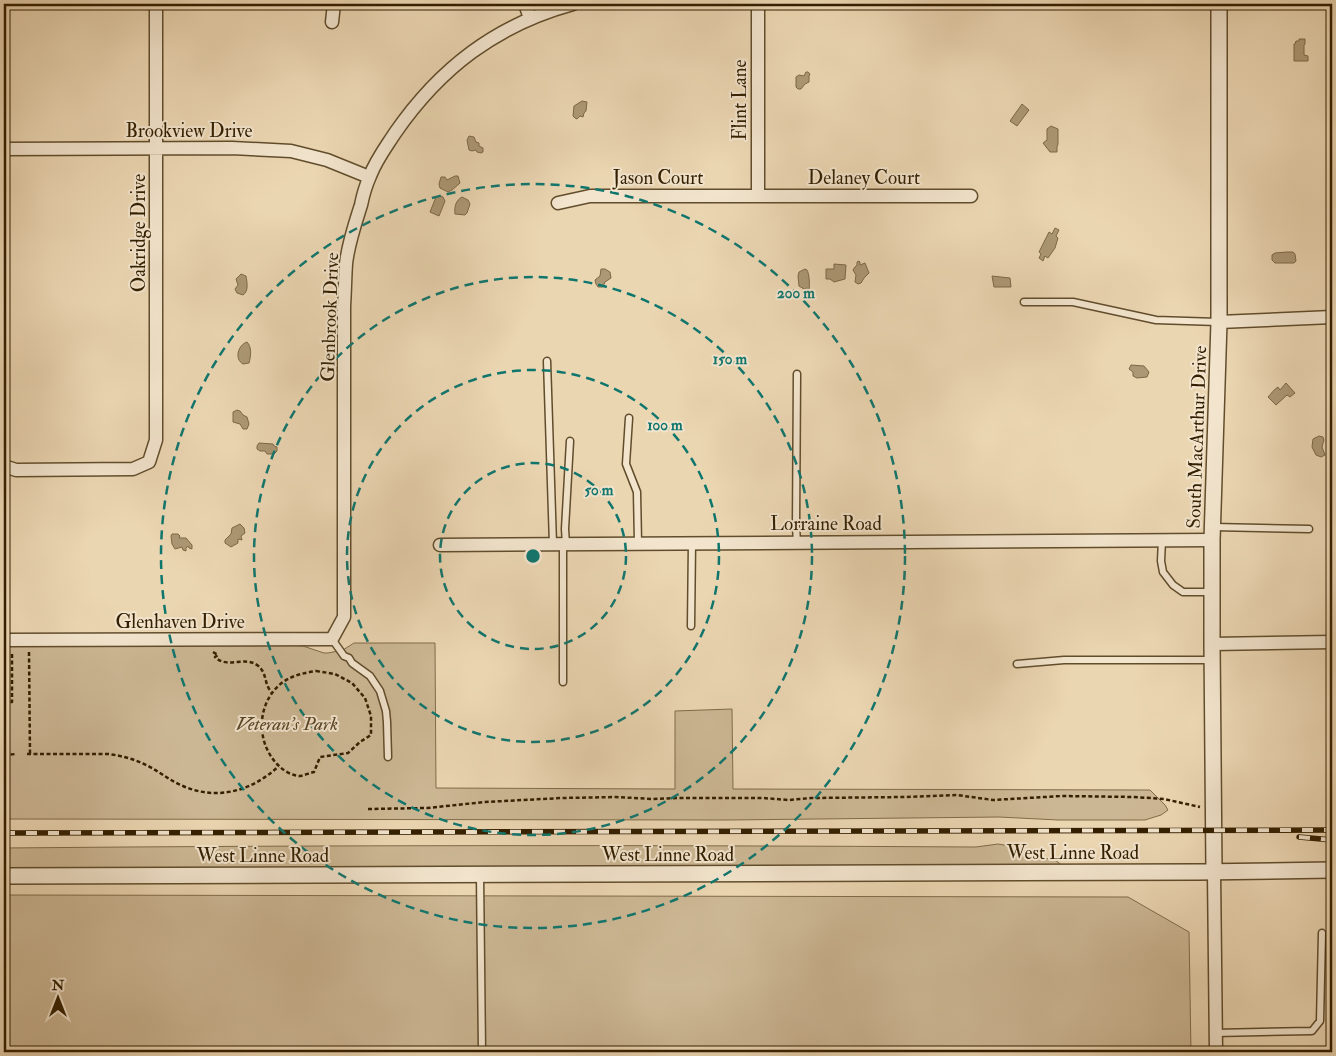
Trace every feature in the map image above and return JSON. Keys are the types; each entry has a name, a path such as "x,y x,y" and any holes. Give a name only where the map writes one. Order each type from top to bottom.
{"street":[{"name":"Oakridge Drive","path":"4,466 16,470 133,469 149,462 156,440 156,4"},
{"path":"332,22 334,4"},
{"path":"525,4 530,18"},
{"name":"Glenbrook Drive","path":"332,639 344,617 344,316 346,262 369,177 377,160 400,126 425,94 455,66 489,39 530,18 573,4"},
{"name":"Flint Lane","path":"758,4 758,196"},
{"name":"South MacArthur Drive","path":"1214,872 1212,592 1219,322 1219,4"},
{"name":"Brookview Drive","path":"4,149 232,148 291,151 327,160 369,177"},
{"name":"Jason Court","path":"558,203 590,196 758,196"},
{"name":"Delaney Court","path":"758,196 971,196"},
{"path":"1219,322 1331,318"},
{"name":"Lorraine Road","path":"440,545 1162,540 1213,534"},
{"name":"Glenhaven Drive","path":"4,640 332,639"},
{"path":"1212,644 1332,642"},
{"name":"West Linne Road","path":"4,876 1332,870"},
{"path":"1214,872 1216,1052"}],"lane":[{"path":"1024,302 1072,302 1156,320 1219,322"},
{"path":"547,361 560,544 563,682"},
{"path":"797,374 797,542"},
{"path":"629,418 626,464 637,492 638,543"},
{"path":"560,544 565,529 570,441"},
{"path":"1213,534 1309,529"},
{"path":"1162,540 1161,561 1164,572 1173,585 1183,592 1212,592"},
{"path":"691,626 692,543"},
{"path":"332,639 344,656 370,676 380,691 387,722 388,757"},
{"path":"1017,664 1064,660 1213,660"},
{"path":"480,875 482,1052"},
{"path":"1215,1033 1312,1031 1320,1021 1322,932"}],"path":[{"path":"4,702 12,702 12,652"},
{"path":"29,652 28,754 109,754 146,765 182,786 201,792 212,793 236,790 254,784 279,766"},
{"path":"214,652 218,655 215,657 217,660 222,662 248,662 258,665 265,674 266,684 272,693"},
{"path":"316,671 335,674 352,684 365,698 371,716 371,735 348,753 320,757 314,772 300,776 284,772 272,760 264,744 261,727 263,710 272,693 283,682 299,674 316,671"},
{"path":"4,754 16,754"},
{"path":"368,809 427,808 562,798 763,798 789,800 828,797 905,798 957,795 993,800 1054,797 1134,797 1164,799 1197,807 1213,807"}],"green space":[{"name":"Veteran's Park","path":"354,643 435,643 436,788 675,789 675,711 732,709 733,789 1150,790 1168,810 1161,815 1145,820 1058,820 999,817 728,820 4,819 4,646 291,645 303,646 328,653 343,650"},
{"path":"998,844 1021,848 1033,856 1055,860 1063,866 4,870 4,848 247,846 976,847"},
{"path":"4,895 1128,897 1189,932 1191,1052 4,1052"}],"shaded area":[{"path":"1299,39 1305,39 1304,55 1308,56 1308,61 1294,61 1294,44"},
{"path":"806,72 810,74 809,82 801,89 798,89 796,87 796,77 799,75 804,76"},
{"path":"582,101 587,102 586,111 583,117 580,116 577,119 573,116 574,106"},
{"path":"1022,104 1029,110 1017,126 1010,121"},
{"path":"1051,126 1058,129 1057,152 1050,152 1043,143 1047,140 1047,129"},
{"path":"469,136 474,137 479,146 483,148 483,152 469,150 467,140"},
{"path":"458,176 460,183 452,190 448,192 440,188 441,177 445,177 447,180"},
{"path":"441,196 445,201 439,216 430,212 436,197"},
{"path":"462,197 468,200 470,204 467,213 465,215 455,214 456,204"},
{"path":"1055,228 1059,230 1056,236 1058,238 1055,248 1048,258 1045,256 1043,261 1039,258 1041,254 1039,252 1049,232 1052,234"},
{"path":"1293,252 1296,261 1294,263 1275,263 1272,260 1272,255 1275,253"},
{"path":"859,261 860,265 865,263 869,273 858,284 855,282 856,275 853,270"},
{"path":"834,264 846,265 845,279 834,282 826,279 826,269 834,269"},
{"path":"601,269 610,272 611,278 605,282 603,287 598,287 595,280 600,276"},
{"path":"805,269 808,274 809,289 799,286 799,272"},
{"path":"241,274 246,276 247,284 247,289 243,295 237,293 235,289 238,285 236,279"},
{"path":"992,276 1010,278 1011,287 994,287"},
{"path":"247,342 250,349 249,363 243,364 240,362 238,352 241,346"},
{"path":"1131,365 1144,366 1149,372 1147,377 1137,378 1133,376 1133,372 1129,369"},
{"path":"1286,383 1295,393 1290,397 1287,395 1276,405 1268,397 1276,388 1278,387 1280,390"},
{"path":"237,410 247,417 249,424 247,429 243,429 240,424 233,422 233,412"},
{"path":"1319,436 1323,437 1324,440 1322,447 1325,455 1321,457 1316,455 1312,447 1313,439"},
{"path":"259,443 273,444 277,447 277,451 274,454 267,454 265,451 260,451 257,449"},
{"path":"240,524 244,528 245,533 241,536 242,540 238,539 238,543 231,547 225,543 225,540 231,534 232,528"},
{"path":"172,534 178,534 179,538 186,538 192,545 192,549 188,546 186,551 182,547 175,549 172,544"}],"railway":[{"path":"4,833 1332,830"},
{"path":"1299,837 1332,840"}]}
